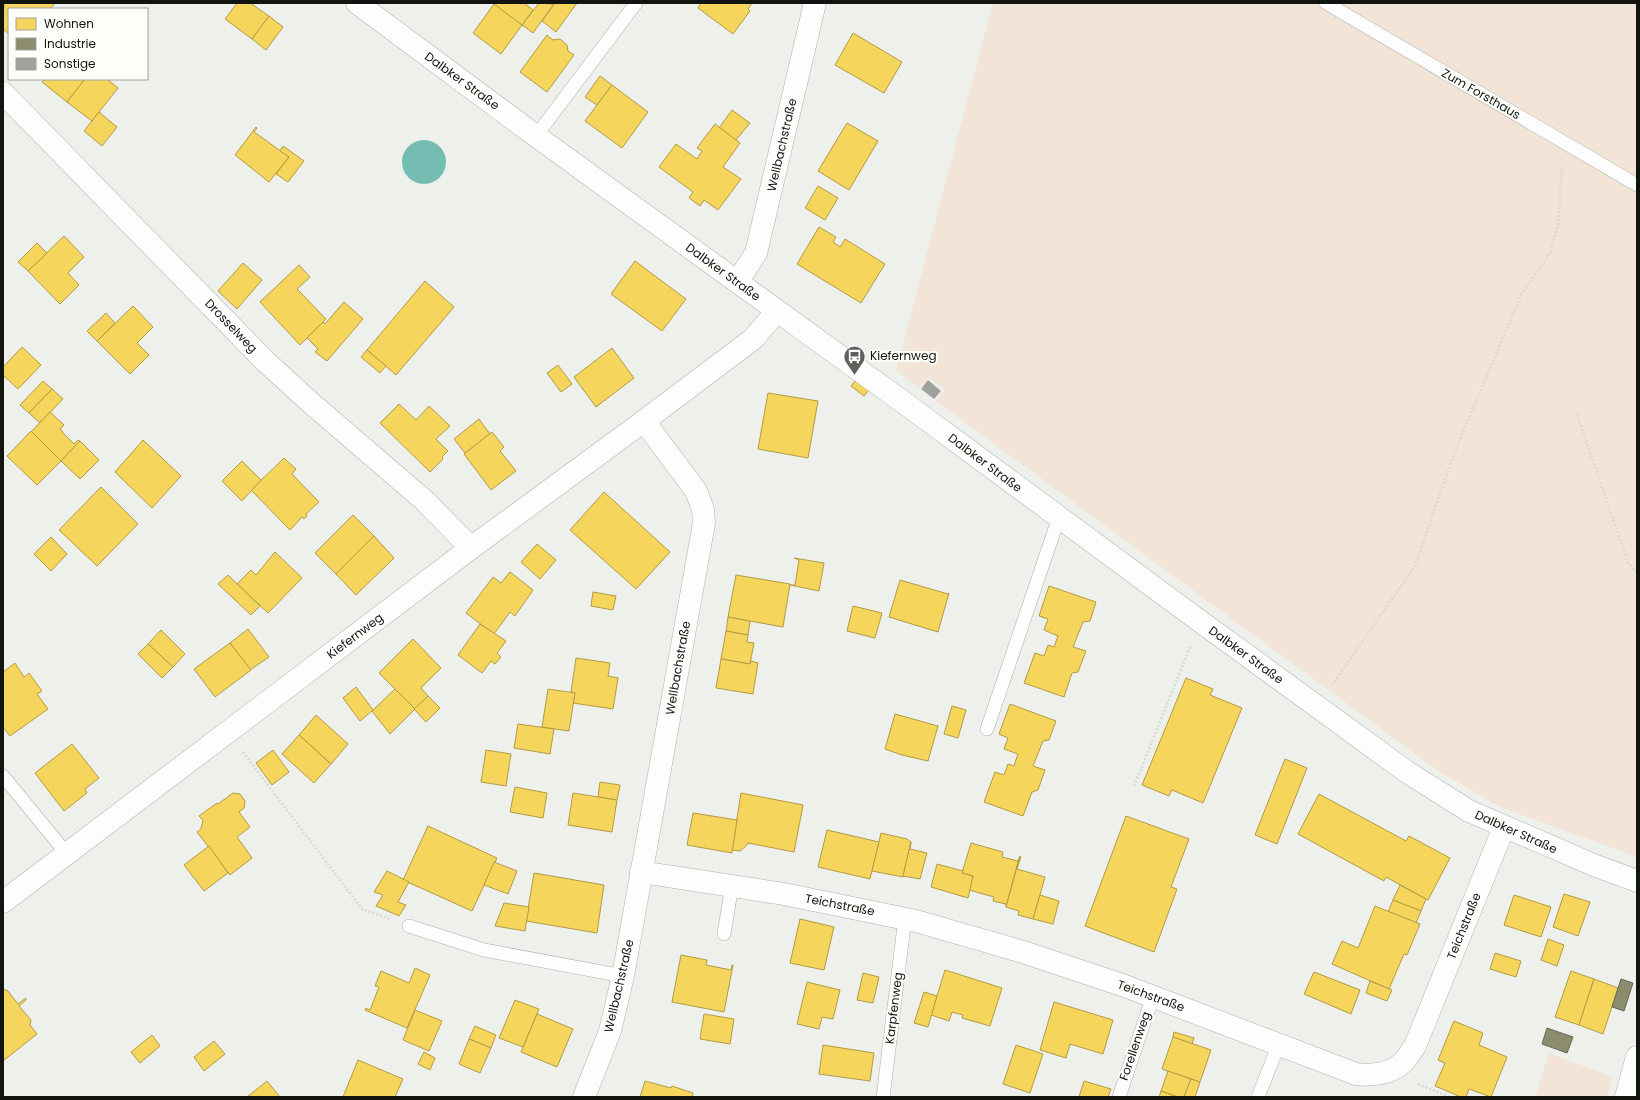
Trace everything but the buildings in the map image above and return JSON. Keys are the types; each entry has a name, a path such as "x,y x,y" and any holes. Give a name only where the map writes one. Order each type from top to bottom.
{"street":[{"name":"Dalbker Straße","path":"357,3 536,136 1408,772 1469,811 1596,866 1637,881"},
{"name":"Wellbachstraße","path":"737,282 749,266 756,252 815,3"},
{"name":"Drosselweg","path":"3,93 265,361 311,403 425,501 470,548"},
{"path":"644,421 753,339 777,311"},
{"name":"Wellbachstraße","path":"584,1097 610,1031 623,976 704,523 703,509 696,491 644,421"},
{"name":"Kiefernweg","path":"3,902 470,548 644,421"},
{"name":"Teichstraße","path":"641,872 732,885 905,918 1023,952 1153,996 1356,1074 1368,1076 1388,1072 1402,1064 1415,1046 1504,827"},
{"path":"1626,1097 1637,1057"}],"lane":[{"path":"536,136 636,3"},
{"name":"Zum Forsthaus","path":"1326,3 1637,185"},
{"path":"987,729 1059,517"},
{"path":"3,776 68,854"},
{"path":"724,934 732,885"},
{"name":"Karpfenweg","path":"883,1097 905,918"},
{"path":"409,926 484,950 623,976"},
{"name":"Forellenweg","path":"1119,1097 1153,996"},
{"path":"1258,1097 1279,1044"}],"path":[{"path":"1318,706 1415,566 1455,451 1521,295 1550,253 1558,225 1563,174 1560,140"},
{"path":"1577,414 1628,563 1637,572"},
{"path":"1134,786 1201,622"},
{"path":"228,732 362,909 409,926"}],"shaded area":[{"path":"993,3 1637,3 1637,857 1500,807 1437,770 936,401 945,390 929,377 919,388 896,370"},
{"path":"1549,1053 1613,1077 1607,1097 1535,1097"}],"water":[{"path":"420,140 428,140 433,141 440,146 445,153 445,171 440,178 433,183 420,184 412,181 405,174 402,166 402,158 405,150 412,143"}],"place":[{"name":"Kiefernweg","path":"854,376"}]}
